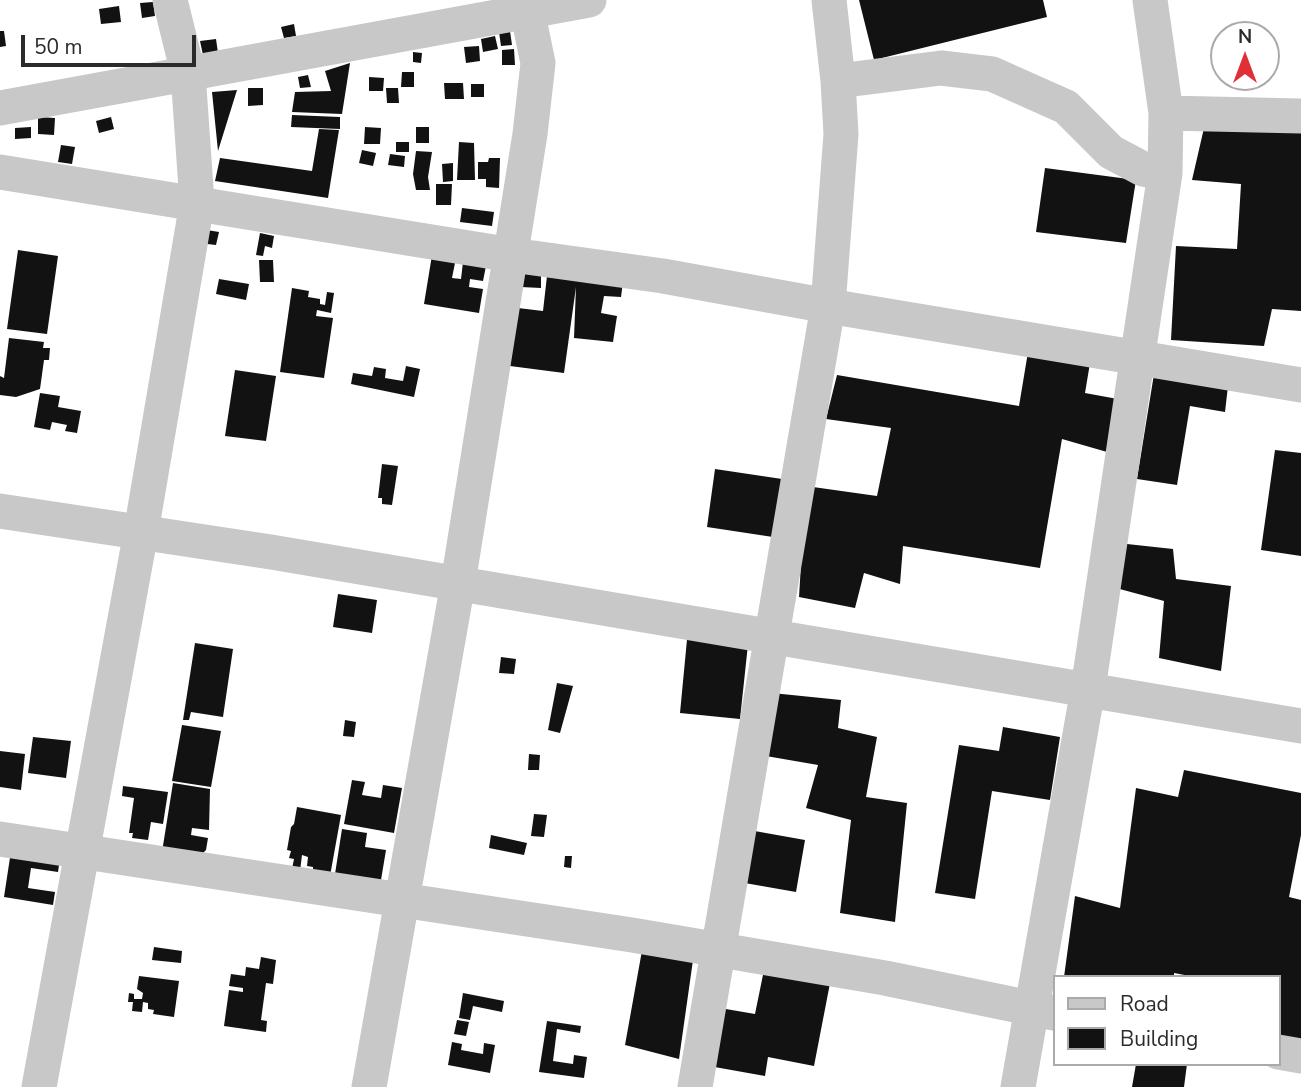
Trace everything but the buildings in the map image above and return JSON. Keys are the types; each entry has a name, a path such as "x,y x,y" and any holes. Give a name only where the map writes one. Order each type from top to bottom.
{"street":[{"path":"39,1087 141,532 197,203 188,73 170,0"},
{"path":"0,108 527,6 589,0"},
{"path":"695,1087 716,950 828,306 841,134 829,0"},
{"path":"1018,1087 1044,1011 1088,689 1165,173 1166,113 1150,0"},
{"path":"369,1087 458,583 512,255 537,82 538,63 527,6"},
{"path":"838,81 941,68 992,74 1066,107 1111,152 1143,169 1165,173"},
{"path":"1166,113 1301,116"},
{"path":"0,172 512,255 663,276 1301,384"},
{"path":"0,511 458,583 1301,726"},
{"path":"0,839 716,950 885,978 1044,1011"},
{"path":"1280,1052 1301,1056"}]}
